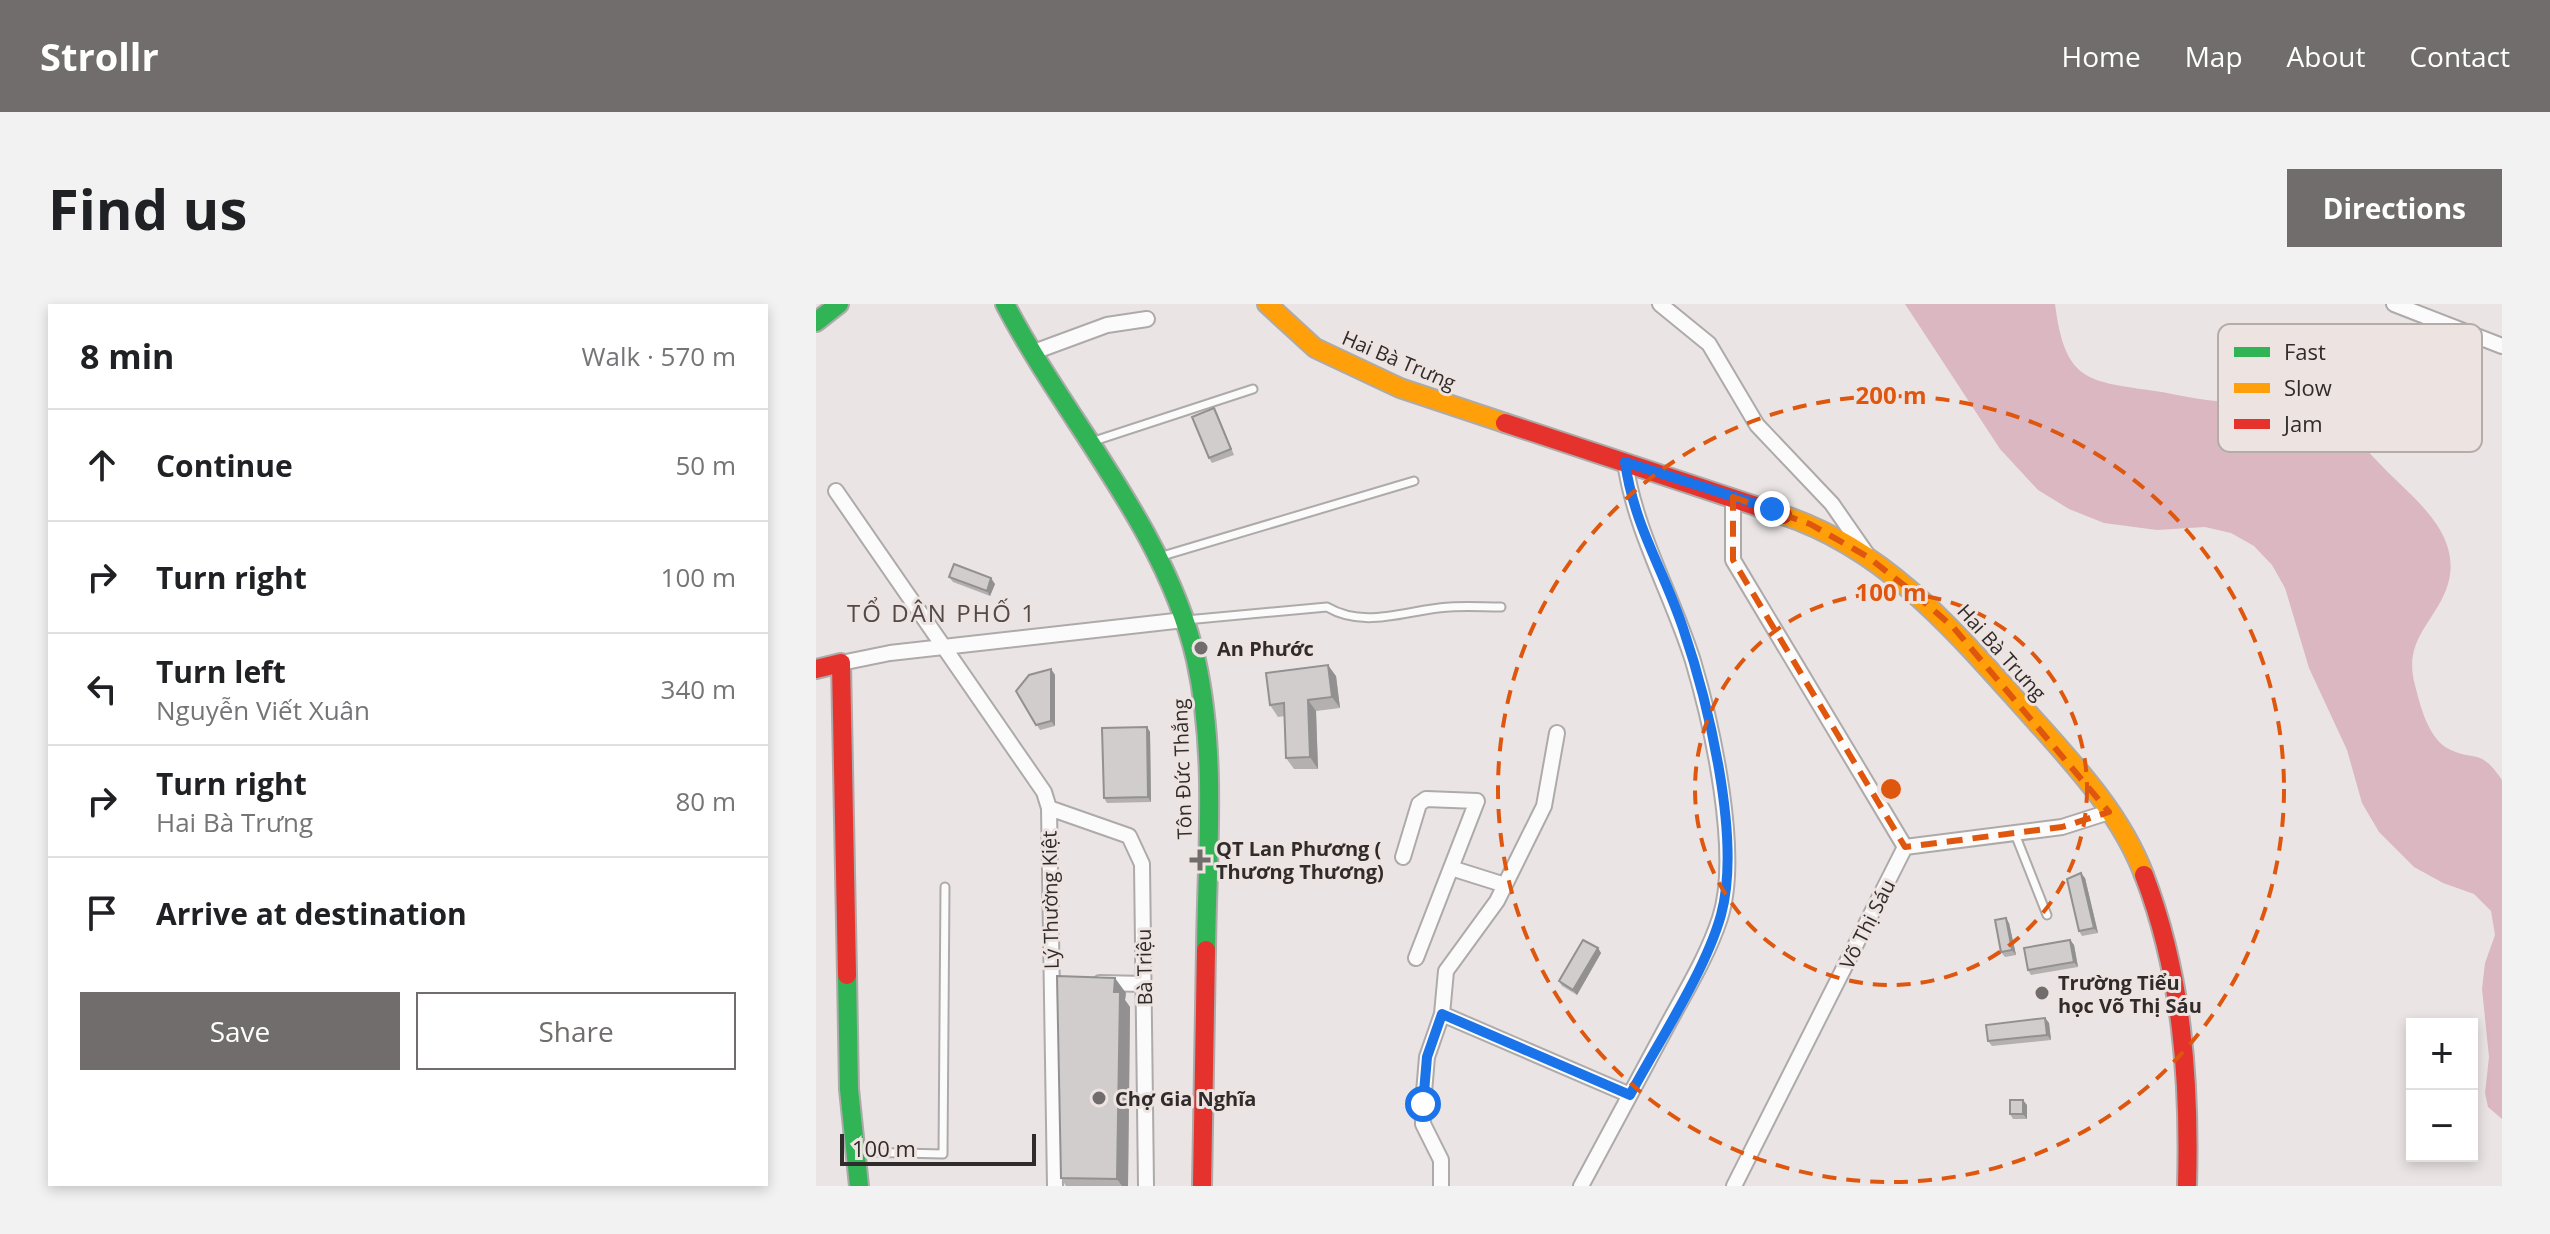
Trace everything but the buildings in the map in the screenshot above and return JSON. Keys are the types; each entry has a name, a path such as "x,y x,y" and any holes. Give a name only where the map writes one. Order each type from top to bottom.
{"main road":[{"path":"816,322 839,304"},
{"name":"Tôn Đức Thắng","path":"1005,304 1031,353 1155,558 1184,620 1197,666 1206,727 1202,1186"},
{"name":"Hai Bà Trưng","path":"1267,304 1315,348 1344,364 1441,404 1810,524 1868,557 1953,627 2078,770 2109,812 2143,872 2176,988 2186,1090 2187,1186"},
{"path":"816,669 841,663 853,1152 859,1186"}],"street":[{"path":"1660,304 1709,344 1757,425 1832,504 1868,557"},
{"path":"2394,304 2445,324"},
{"path":"1031,353 1107,325 1147,319"},
{"path":"2482,338 2502,346"},
{"path":"1581,1186 1692,979 1720,917 1726,858 1718,765 1709,715 1682,625 1631,503 1625,462"},
{"name":"Lý Thường Kiệt","path":"836,491 1033,774 1049,808 1067,982 1055,1186"},
{"path":"1733,497 1733,560 1905,847 2062,827 2109,812"},
{"path":"841,663 943,647 1184,620"},
{"path":"1441,1186 1441,1160 1423,1124 1427,1057 1442,1014 1446,971 1505,885 1544,806 1557,733"},
{"path":"1403,857 1419,804 1426,799 1477,801 1416,958"},
{"name":"Bà Triệu","path":"1049,808 1076,821 1117,829 1129,836 1142,864 1146,1186"},
{"name":"Võ Thị Sáu","path":"1734,1186 1905,847"},
{"path":"1451,868 1505,885"},
{"path":"1067,982 1144,984"},
{"path":"1442,1014 1630,1095"}],"lane":[{"path":"1086,444 1253,389"},
{"path":"1155,558 1414,481"},
{"path":"1184,620 1327,607 1343,616 1362,619 1449,607 1501,607"},
{"path":"2014,832 2047,915"},
{"path":"853,1152 943,1154 945,887"}],"highlighted area":[{"path":"1733,497 1810,524 1868,557 1915,594 1953,627 2109,812 2062,827 1905,847 1733,560"}],"shaded area":[{"path":"1905,304 2055,304 2065,349 2083,373 2112,384 2218,401 2218,452 2369,452 2433,519 2449,552 2451,570 2446,590 2416,645 2412,670 2417,693 2426,720 2440,743 2456,752 2482,759 2502,780 2502,1119 2488,1107 2485,1093 2489,1057 2482,989 2485,963 2495,935 2491,911 2474,894 2443,883 2414,867 2379,832 2362,803 2347,750 2309,668 2285,588 2272,565 2254,546 2231,533 2205,527 2157,530 2104,523 2069,509 2038,490 2000,449"}],"traffic: fast":[{"path":"816,322 839,304"},
{"path":"1005,304 1029,348 1138,521 1182,612 1196,660 1207,732 1206,950"},
{"path":"847,975 849,1089 859,1186"}],"traffic: slow":[{"path":"1267,304 1315,348 1400,388 1505,423"},
{"path":"1783,515 1821,530 1856,550 1889,573 1949,626 2080,771 2123,831 2144,875"}],"traffic: jam":[{"path":"1505,423 1783,515"},
{"path":"816,669 841,663 847,975"},
{"path":"2144,875 2167,950 2181,1028 2187,1107 2187,1186"},
{"path":"1202,1186 1206,950"}],"place":[{"name":"An Phước","path":"1201,648"},
{"name":"QT Lan Phương ( Thương Thương)","path":"1200,860"},
{"name":"Trường Tiểu học Võ Thị Sáu","path":"2042,993"},
{"name":"Chợ Gia Nghĩa","path":"1099,1098"}],"district":[{"name":"TỔ DÂN PHỐ 1","path":"942,612"}],"route":[{"path":"1423,1104 1427,1057 1442,1014 1630,1095 1692,979 1720,917 1726,858 1723,807 1709,715 1682,625 1631,503 1625,462 1772,509"}]}
